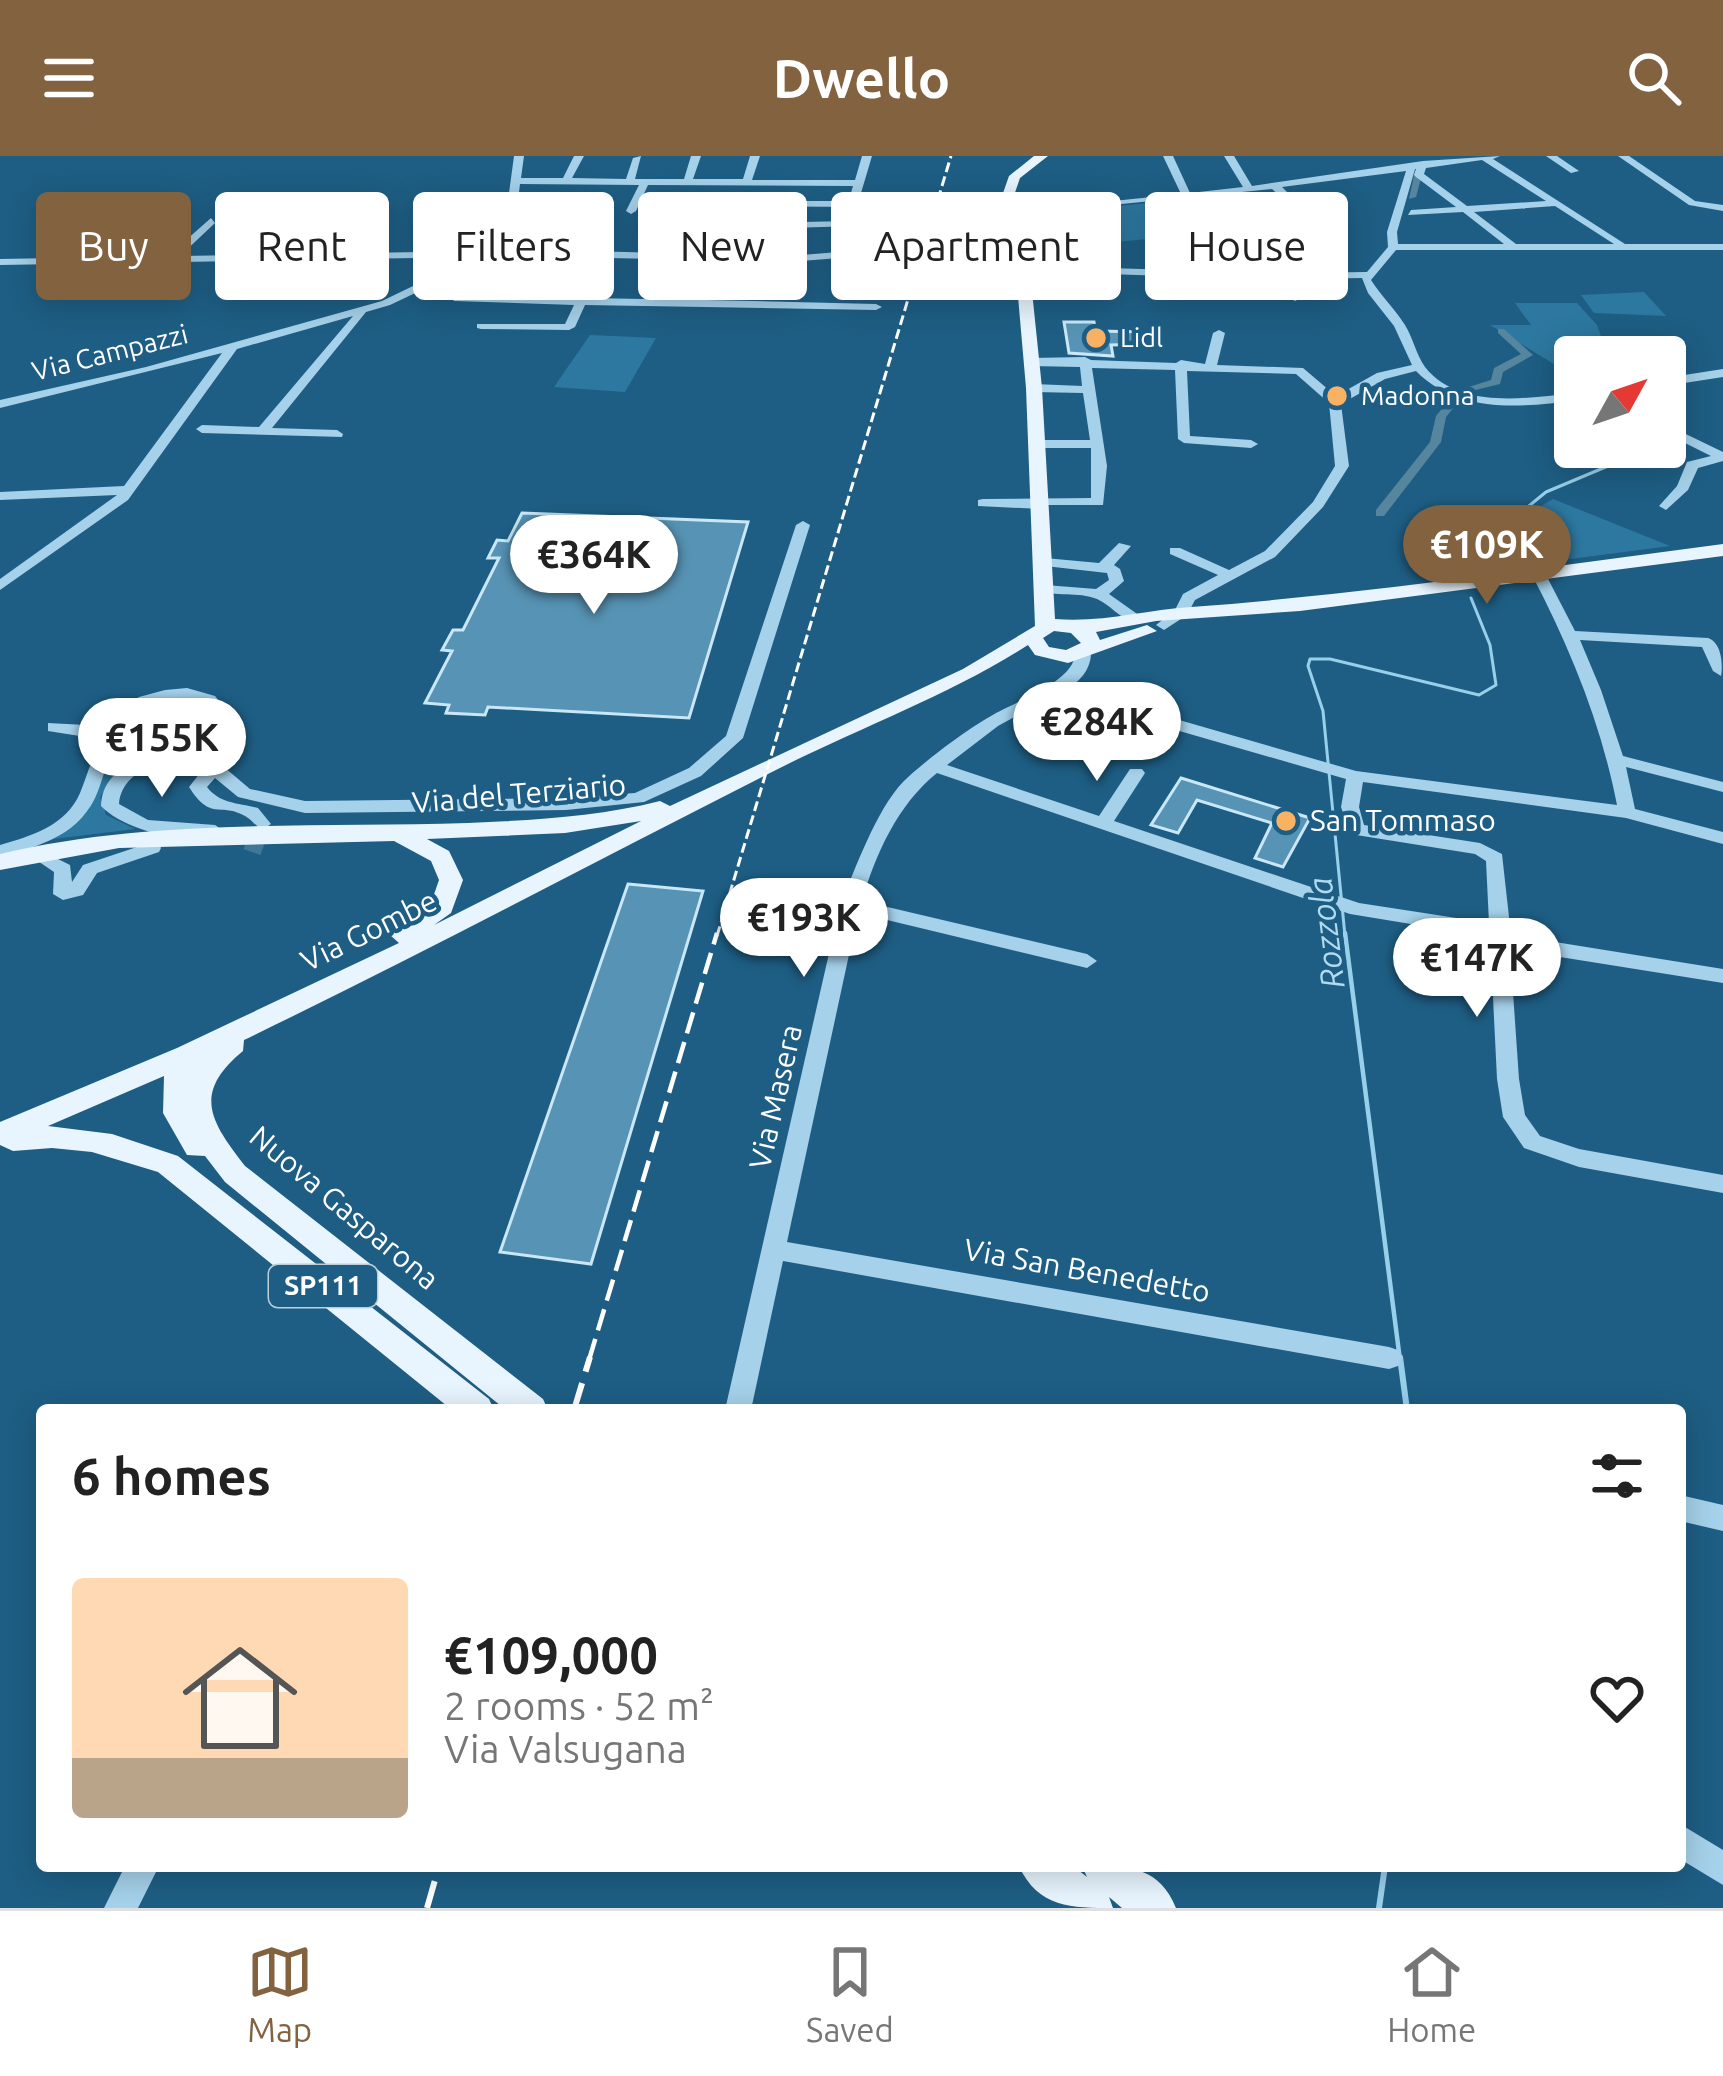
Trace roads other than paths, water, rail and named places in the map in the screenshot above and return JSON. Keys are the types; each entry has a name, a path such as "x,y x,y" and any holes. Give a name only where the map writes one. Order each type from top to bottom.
{"main road":[{"path":"1009,192 1015,176 1042,156"},
{"path":"1025,300 1045,562 1040,629 1033,643 1069,653 1091,640 1045,591"},
{"path":"970,673 1040,629 1168,621 1723,550"},
{"path":"1008,647 1029,624 1045,591"},
{"path":"970,673 1069,653 1168,621"},
{"name":"Via Gombe","path":"0,1136 188,1055 369,969 758,770 970,673"},
{"name":"Via del Terziario","path":"13,856 96,841 233,832 393,835 595,822 637,815 727,786"},
{"path":"393,835 417,840 453,867 467,897 459,916 445,931"},
{"name":"Via del Terziario","path":"13,856 268,843 313,836"},
{"path":"0,1136 396,939 435,914 451,891 441,856"},
{"name":"Nuova Gasparona","path":"369,969 243,1037 211,1062 196,1092 196,1113 205,1137 235,1174 523,1404"},
{"path":"188,1055 254,1007"},
{"name":"SP111","path":"188,1055 173,1089 182,1126 203,1152 235,1174"},
{"name":"SP111","path":"0,1136 82,1141 138,1151 168,1164 469,1404"},
{"path":"1047,1872 1092,1908"},
{"path":"1111,1872 1156,1908"}],"street":[{"path":"514,192 519,156"},
{"path":"566,181 579,156"},
{"path":"688,181 696,156"},
{"path":"747,181 755,156"},
{"path":"857,192 866,156"},
{"path":"1168,156 1185,192"},
{"path":"1229,156 1249,189"},
{"path":"1222,192 1497,156 1623,244"},
{"path":"1551,156 1574,171"},
{"path":"1623,156 1723,223"},
{"path":"1484,157 1523,181 1537,184"},
{"path":"630,181 638,158"},
{"path":"1339,160 1350,173"},
{"path":"1423,164 1419,175 1511,244"},
{"path":"1407,166 1410,175 1392,232 1393,248 1366,280 1397,321 1418,367 1444,390 1459,394 1514,402 1554,399"},
{"path":"805,182 808,169"},
{"path":"1125,180 1134,202"},
{"path":"631,212 645,181"},
{"path":"515,182 860,183"},
{"path":"1274,185 1282,192"},
{"path":"1121,203 1145,201"},
{"path":"1412,213 1559,203"},
{"path":"1691,203 1723,208"},
{"path":"191,240 211,221"},
{"path":"1564,230 1598,228"},
{"path":"1497,233 1520,232"},
{"path":"1393,248 1511,244 1723,247"},
{"path":"191,261 413,259"},
{"path":"0,262 36,262"},
{"path":"1348,275 1370,275"},
{"name":"Via Campazzi","path":"0,404 361,313 413,289"},
{"path":"482,300 876,307"},
{"path":"481,326 569,327 578,300"},
{"path":"699,305 701,300"},
{"path":"269,431 266,428 275,416 361,313"},
{"path":"1211,365 1219,333"},
{"name":"Via Campazzi","path":"0,586 83,529 129,490 232,348"},
{"path":"983,503 1098,502 1085,361"},
{"path":"1031,362 1304,372 1335,402 1334,422 1343,454 1333,482 1270,554 1188,597 1168,621"},
{"path":"1181,364 1184,439 1251,444"},
{"path":"1335,402 1381,376 1418,367"},
{"path":"1686,379 1723,373"},
{"path":"1034,388 1089,390"},
{"path":"202,429 338,434"},
{"path":"1686,438 1723,457"},
{"path":"1038,444 1096,444"},
{"path":"1666,506 1683,487 1692,465 1723,457"},
{"path":"0,496 129,490"},
{"path":"182,747 215,766 244,793 305,807 638,798 671,785 718,755 734,738 803,526"},
{"path":"1105,565 1124,546"},
{"path":"1456,550 1467,583"},
{"path":"1175,551 1229,575"},
{"path":"1045,562 1105,565 1119,575 1099,594"},
{"path":"1539,574 1572,634 1618,760 1627,812"},
{"path":"1045,591 1099,594 1130,620"},
{"path":"1572,634 1708,643 1721,671"},
{"path":"1069,653 1062,685 1337,771 1627,812 1723,838"},
{"name":"Via Masera","path":"740,1404 850,905 863,865 908,787 992,722 1062,685"},
{"path":"13,856 75,820 88,800 104,748 115,732 148,699 199,695 215,704 218,719 202,737 182,747 145,752 115,732 54,727"},
{"name":"Via del Terziario","path":"182,747 118,780 110,793 110,806 123,819 145,825 233,832"},
{"path":"1618,760 1723,787"},
{"path":"215,766 198,787 205,800 212,806 252,812 262,824"},
{"path":"932,766 1357,909 1723,976"},
{"path":"1337,771 1356,830 1492,853 1503,936 1508,1079 1514,1118 1532,1142 1580,1157 1723,1184"},
{"path":"1102,825 1136,773"},
{"path":"13,856 63,869 70,892 90,869 152,848"},
{"path":"850,905 1087,961"},
{"name":"Via San Benedetto","path":"773,1249 1389,1358"},
{"path":"1686,1509 1723,1518"},
{"path":"1686,1844 1723,1869"},
{"path":"120,1908 139,1872"}],"waterway":[{"path":"1412,197 1419,171"},
{"path":"1463,392 1496,382 1498,370 1528,355 1501,331"},
{"path":"1380,513 1435,442 1441,416 1453,402"},
{"name":"Rozzola","path":"1468,547 1507,524 1546,492 1603,468"},
{"name":"Rozzola","path":"1345,936 1323,711 1308,666 1310,659 1330,659 1479,695 1496,685 1490,645 1471,598"},
{"name":"Rozzola","path":"1345,933 1400,1360"},
{"name":"Rozzola","path":"1400,1357 1406,1404"},
{"name":"Rozzola","path":"1379,1908 1384,1872"}],"tunnel":[{"path":"252,852 262,824"}],"railway":[{"path":"717,936 951,156"},
{"path":"589,1360 717,933"},
{"path":"576,1404 590,1357"},
{"path":"427,1908 437,1872"}],"place":[{"name":"Lidl","path":"1096,338"},
{"name":"Madonna","path":"1337,396"},
{"name":"San Tommaso","path":"1286,821"}]}
